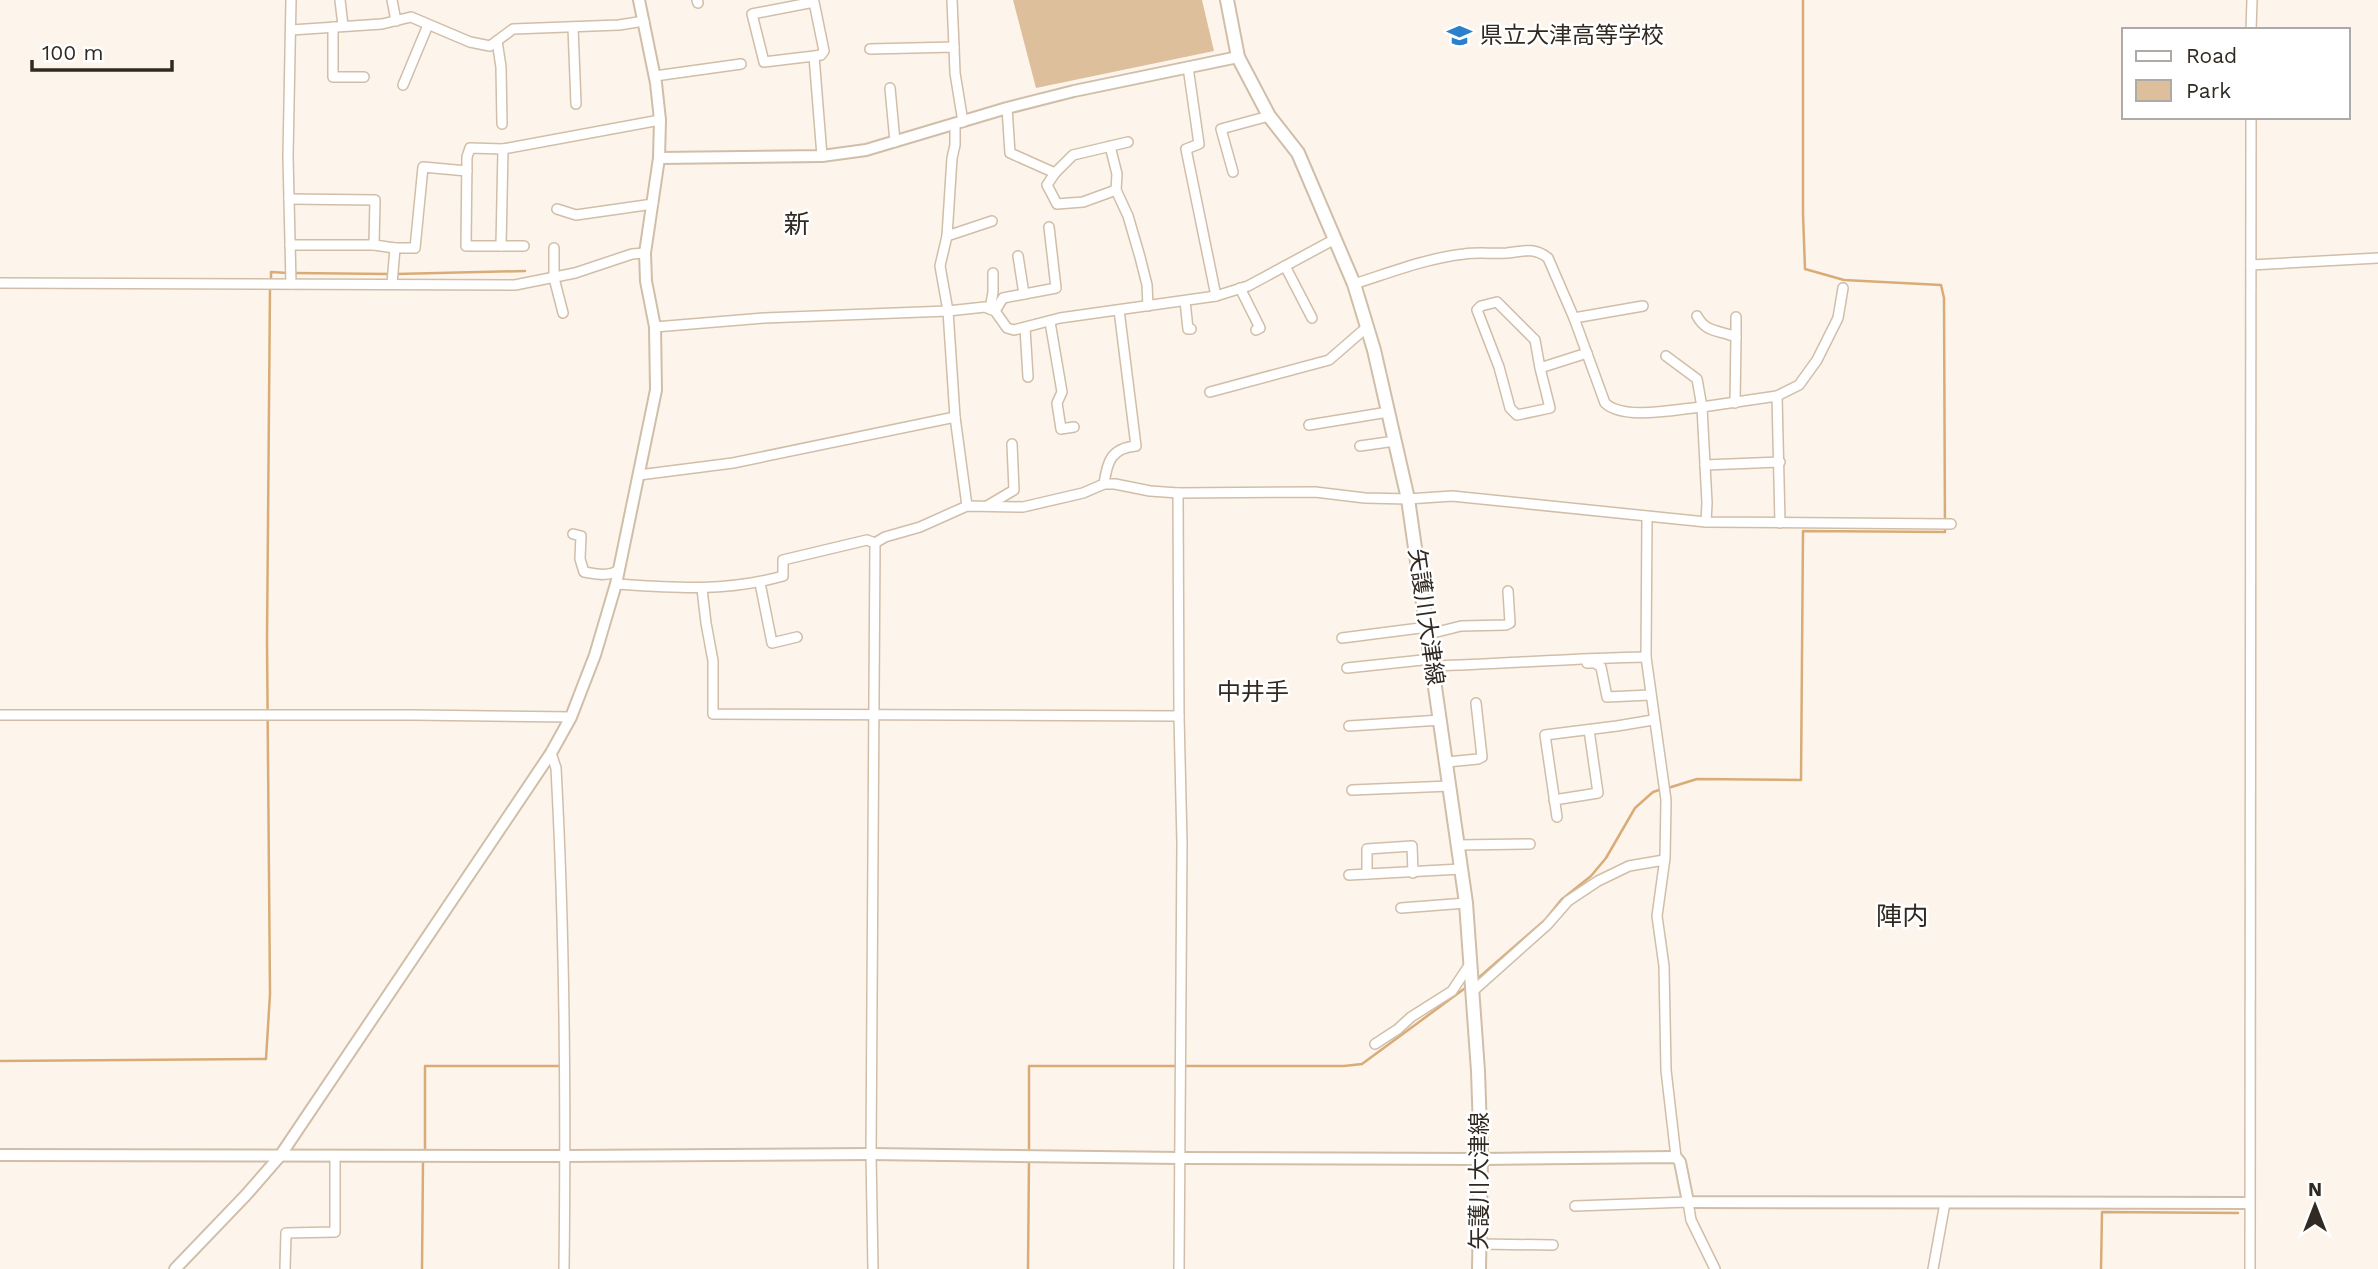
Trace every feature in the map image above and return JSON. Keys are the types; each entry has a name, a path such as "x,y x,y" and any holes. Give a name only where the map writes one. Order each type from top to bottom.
{"main road":[{"name":"矢護川大津線","path":"1227,0 1238,57 1269,116 1298,153 1353,284 1367,327 1408,499 1466,903 1481,1159 1479,1269"}],"street":[{"path":"290,284 291,0"},
{"path":"340,0 333,77 364,77"},
{"path":"392,0 396,20"},
{"path":"176,1269 279,1156 551,753 570,717 595,655 619,570 656,390 655,327 646,281 645,253 659,159 660,120 655,76 639,0"},
{"path":"952,0 959,124 952,158 947,236 940,266 948,311 955,417 967,506"},
{"path":"2252,0 2252,28"},
{"path":"814,2 824,51 821,55 814,56 764,62 752,13 814,2"},
{"path":"291,30 382,24 411,17 470,42 490,46 513,29 619,25 644,21"},
{"path":"403,85 428,24"},
{"path":"573,27 576,104"},
{"path":"497,41 501,67 502,124"},
{"path":"870,49 954,47"},
{"path":"814,56 822,156"},
{"path":"659,159 822,156 866,150 1074,91 1238,57"},
{"path":"655,76 741,64"},
{"path":"1188,67 1199,144 1186,149 1216,296"},
{"path":"890,88 895,142"},
{"path":"1007,108 1010,153 1055,173"},
{"path":"1233,172 1221,129 1269,116"},
{"path":"2250,1269 2251,119"},
{"path":"524,246 466,246 470,148 503,149 660,120"},
{"path":"1116,190 1083,202 1057,204 1047,185 1073,155 1128,142"},
{"path":"1110,146 1117,174 1116,190 1128,216 1140,257 1147,285 1148,306"},
{"path":"501,246 503,149"},
{"path":"290,245 374,244 415,248 423,167 467,171"},
{"path":"289,199 375,200 374,244"},
{"path":"557,209 576,215 653,204"},
{"path":"947,236 992,221"},
{"path":"992,310 1003,298 1056,288 1049,227"},
{"path":"655,327 764,318 948,311 985,307 992,310 1007,328 1014,330 1060,318 1216,296 1240,288 1335,239"},
{"path":"392,284 395,248"},
{"path":"554,248 554,278 563,313"},
{"path":"1353,284 1462,254 1508,253 1529,249 1541,253 1548,258 1574,318 1605,403 1620,412 1702,407 1777,396 1799,385 1817,360 1838,318 1843,288"},
{"path":"0,283 515,285 554,278 632,254 645,253"},
{"path":"1018,256 1024,294"},
{"path":"2251,265 2378,258"},
{"path":"1285,266 1312,318"},
{"path":"992,310 993,273"},
{"path":"1240,288 1260,328 1256,330"},
{"path":"1185,301 1188,329 1191,329"},
{"path":"1497,302 1535,340 1540,368 1549,408 1517,415 1510,408 1499,367 1477,310 1481,306 1497,302"},
{"path":"1574,318 1643,306"},
{"path":"1104,484 1111,457 1124,447 1136,446 1119,310"},
{"path":"1697,316 1707,329 1736,337"},
{"path":"1735,402 1736,317"},
{"path":"1050,322 1062,392 1057,403 1061,429 1074,427"},
{"path":"1210,392 1329,359 1367,327"},
{"path":"1025,328 1028,377"},
{"path":"1540,368 1587,353"},
{"path":"1666,356 1697,379 1702,407 1706,522"},
{"path":"1777,396 1780,523"},
{"path":"1309,425 1388,412"},
{"path":"639,475 655,475 743,461 955,417"},
{"path":"1360,446 1395,441"},
{"path":"985,507 1014,490 1012,444"},
{"path":"1705,464 1780,462"},
{"path":"616,583 702,589 760,583 783,576 783,560 867,541 875,543 967,506 1023,507 1083,493 1104,484 1178,493 1315,492 1365,498 1408,499 1452,496 1706,522 1951,524"},
{"path":"1178,493 1182,844 1178,1269"},
{"path":"1647,518 1646,657 1666,800 1664,860 1657,916 1664,966 1666,1070 1676,1157 1680,1162 1691,1220 1715,1269"},
{"path":"573,534 581,536 580,559 584,572 604,575 619,570"},
{"path":"873,1269 871,1154 875,543"},
{"path":"760,583 772,643 797,637"},
{"path":"702,589 713,661 713,714 1179,716"},
{"path":"1342,638 1461,626 1506,625 1510,623 1508,591"},
{"path":"1347,668 1433,662 1506,664 1554,659 1646,657"},
{"path":"1553,662 1595,663 1601,667 1607,697 1650,695"},
{"path":"1447,762 1482,757 1476,703"},
{"path":"0,715 570,717"},
{"path":"1349,726 1441,720"},
{"path":"1557,817 1545,735 1653,720"},
{"path":"1555,800 1598,793 1589,730"},
{"path":"551,753 556,768 562,883 564,1269"},
{"path":"1352,790 1450,786"},
{"path":"1458,845 1530,844"},
{"path":"1367,874 1367,849 1412,846 1412,873"},
{"path":"1472,992 1547,925 1568,901 1598,881 1629,866 1664,860"},
{"path":"1349,875 1461,869"},
{"path":"1401,908 1466,903"},
{"path":"1375,1044 1411,1017 1452,992 1470,964"},
{"path":"0,1155 871,1154 1481,1159 1676,1157"},
{"path":"285,1269 286,1233 335,1232 335,1156"},
{"path":"1575,1206 1688,1202 2249,1203"},
{"path":"1933,1269 1945,1203"},
{"path":"1480,1244 1553,1245"}],"green space":[{"path":"1013,0 1202,0 1214,51 1036,88"}],"waterway":[{"path":"1668,788 1697,779 1801,780 1803,531 1945,532 1944,298 1941,285 1844,280 1805,269 1803,0"},
{"path":"396,274 525,271"},
{"path":"271,280 271,272 288,273"},
{"path":"294,273 389,274"},
{"path":"0,1061 266,1059 270,994 267,641 270,287"},
{"path":"1476,980 1545,920 1561,900 1591,876 1606,858 1635,808 1653,792 1662,789"},
{"path":"1029,1152 1029,1066 1362,1064 1468,986"},
{"path":"425,1151 425,1066 559,1066"},
{"path":"1028,1269 1029,1159"},
{"path":"422,1269 423,1161"},
{"path":"2101,1269 2102,1212 2238,1213"}],"place":[{"name":"県立大津高等学校","path":"1460,35"}],"district":[{"name":"新","path":"797,224"},
{"name":"中井手","path":"1253,692"},
{"name":"陣内","path":"1902,916"}]}
